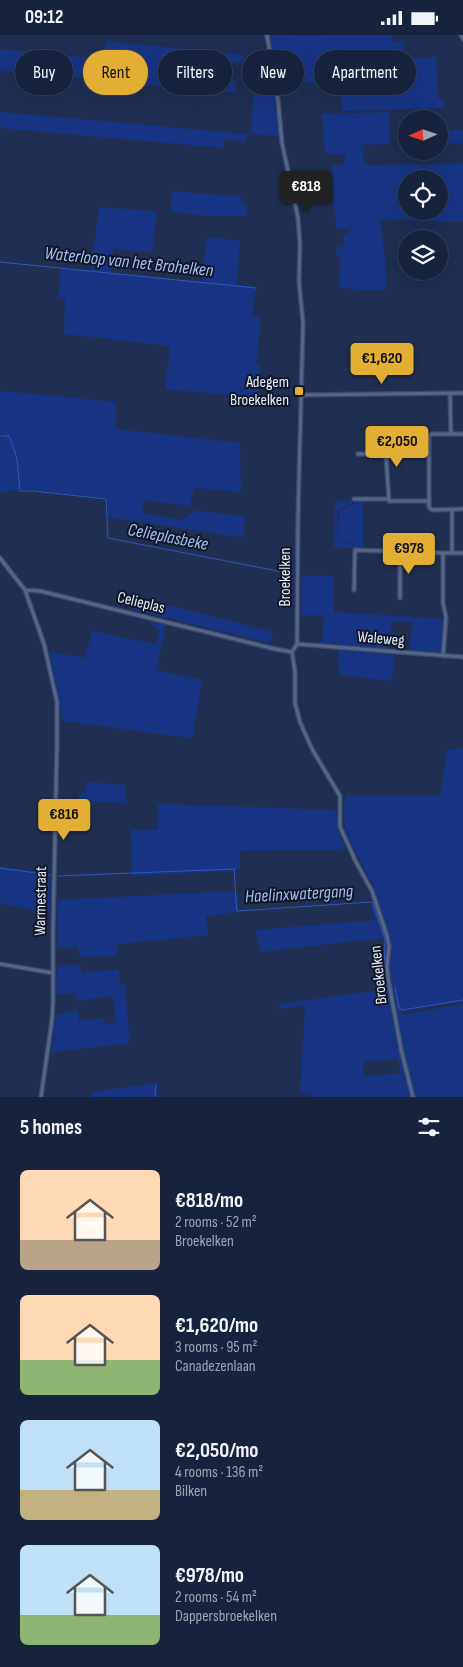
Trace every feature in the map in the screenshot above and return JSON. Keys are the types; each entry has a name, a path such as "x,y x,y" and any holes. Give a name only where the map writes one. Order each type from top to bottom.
{"street":[{"name":"Broekelken","path":"266,35 278,100 282,143 300,230 299,282 303,323 298,509 297,644"},
{"path":"461,35 463,39"},
{"path":"450,393 450,434"},
{"path":"301,395 463,393"},
{"path":"463,434 432,434 429,436 429,507 432,510 463,509"},
{"path":"358,454 386,455 388,499"},
{"path":"354,499 429,501"},
{"path":"452,510 452,553"},
{"path":"354,590 355,550 463,553"},
{"path":"400,551 400,598"},
{"path":"443,656 446,617 443,603 444,553"},
{"path":"0,558 25,590"},
{"name":"Celieplas","path":"25,590 40,591 292,652"},
{"name":"Warmestraat","path":"25,590 44,644 57,702 52,1020 41,1097"},
{"path":"292,652 297,644"},
{"name":"Waleweg","path":"297,644 463,657"},
{"name":"Broekelken","path":"292,652 296,703 300,722 312,749 340,796 340,827 353,857 372,891 387,936 389,946 388,978 401,1049 413,1097"},
{"path":"0,964 53,973"}],"shaded area":[{"path":"270,35 392,35 392,42 404,41 405,50 314,50 314,82 305,83 304,50 272,50"},
{"path":"106,41 194,50 158,50 158,86 148,85 148,50 105,50"},
{"path":"0,49 15,50 15,72 0,71"},
{"path":"232,54 242,55 242,63 232,62"},
{"path":"73,56 83,57 83,79 73,78"},
{"path":"436,57 438,99 444,99 444,108 342,111 341,95 416,95 416,58"},
{"path":"232,81 236,81 235,93 232,93"},
{"path":"253,95 275,96 280,136 251,134"},
{"path":"0,112 247,134 246,142 224,139 224,148 0,128"},
{"path":"389,112 389,144 360,145 366,165 463,164 463,222 408,220 448,220 448,170 398,170 398,220 380,219 386,264 385,291 339,288 341,258 337,257 336,247 344,247 343,235 350,234 350,229 336,229 331,165 344,165 346,155 325,153 322,114"},
{"path":"448,130 463,130 463,143 448,144"},
{"path":"172,191 241,197 241,203 246,203 247,216 209,216 170,212"},
{"path":"99,207 157,211 152,252 113,249 111,273 202,282 207,237 240,241 237,285 256,287 252,316 261,318 256,365 261,366 259,398 165,389 170,346 64,334 65,299 58,297 61,269 91,271"},
{"path":"0,391 116,402 116,429 240,443 241,492 194,488 190,506 143,500 142,513 182,520 195,510 245,517 243,538 108,517 107,498 21,489 0,493 0,438 3,437 3,434 0,434"},
{"path":"335,501 353,501 353,504 337,510 337,539 353,545 338,539 339,511 354,505 354,501 363,501 363,548 334,548"},
{"path":"301,575 334,576 334,612 443,619 441,651 409,650 413,622 391,621 390,649 322,643 324,615 301,615"},
{"path":"136,597 273,632 270,643 133,610"},
{"path":"152,622 166,625 156,670 202,680 192,738 62,721 49,651 85,658 92,631 156,644 160,632 151,624"},
{"path":"338,649 394,655 392,681 339,675"},
{"path":"463,748 463,1001 401,1011 402,1015 463,1004 463,1097 415,1097 412,1081 409,1081 412,1097 310,1097 310,1093 300,1094 305,1005 279,1009 279,1004 382,990 383,938 260,952 256,930 376,920 370,907 379,903 375,889 355,852 345,826 346,795 440,795 447,750","holes":["398,1059 400,1073 364,1077 363,1062"]},
{"path":"87,782 126,785 126,803 85,802 84,805 61,804 59,826 60,801 78,802 79,793 85,793"},
{"path":"158,804 336,810 338,830 346,849 240,851 240,870 132,876 131,830 158,830"},
{"path":"0,867 50,873 49,913 0,903"},
{"path":"236,891 238,912 206,916 208,935 118,944 118,956 79,957 78,947 57,948 58,900"},
{"path":"57,965 80,965 82,973 119,969 120,985 125,984 130,1043 52,1052 56,1015 78,1009 79,1021 104,1018 105,1024 116,1022 113,996 77,1001 76,993 56,995"},
{"path":"157,1083 157,1097 90,1097 91,1092"}],"waterway":[{"name":"Waterloop van het Brohelken","path":"0,262 256,288"},
{"name":"Celieplasbeke","path":"0,436 9,436 17,458 20,491 106,499 108,538 293,574"},
{"name":"Haelinxwatergang","path":"0,868 50,875"},
{"name":"Haelinxwatergang","path":"58,876 234,869 237,911 372,902 385,939 384,977 386,988"},
{"name":"Haelinxwatergang","path":"395,987 399,1008 403,1010 463,1000"},
{"path":"155,1097 156,1085"}],"place":[{"name":"Adegem Broekelken","path":"299,391"}]}
